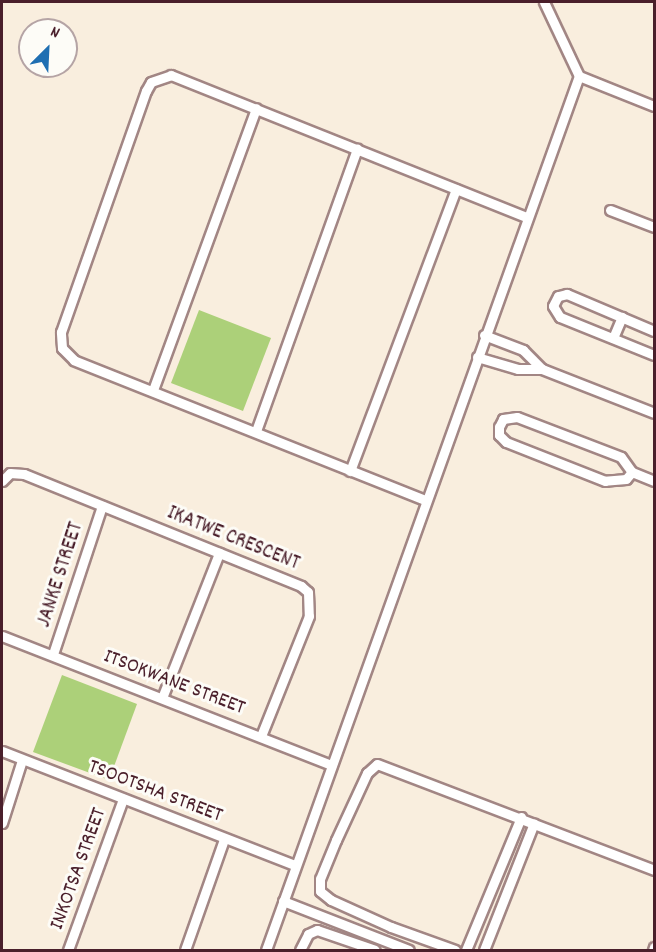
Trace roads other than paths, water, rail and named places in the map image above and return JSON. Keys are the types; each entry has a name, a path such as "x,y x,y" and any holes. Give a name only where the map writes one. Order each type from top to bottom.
{"street":[{"path":"544,2 579,76 654,106"},
{"path":"425,500 74,360 62,348 60,341 146,91 151,82 171,75 526,217"},
{"path":"266,951 526,217 579,76"},
{"path":"153,390 256,108"},
{"path":"256,431 357,149"},
{"path":"350,471 456,189"},
{"path":"610,210 654,227"},
{"path":"654,331 567,294 558,296 553,306 560,317 654,355"},
{"path":"613,338 622,317"},
{"path":"484,335 523,350 542,369"},
{"path":"477,357 518,369 542,369 654,413"},
{"path":"632,472 626,479 605,481 507,442 499,435 499,427 503,419 517,417 621,457 632,472 653,477"},
{"name":"IKATWE CRESCENT","path":"2,480 10,473 24,474 301,586 310,598 309,615 261,736"},
{"name":"JANKE STREET","path":"53,654 102,506"},
{"path":"162,699 219,553"},
{"name":"ITSOKWANE STREET","path":"2,636 53,654 332,765"},
{"name":"TSOOTSHA STREET","path":"2,751 295,866"},
{"path":"2,823 22,760"},
{"path":"455,951 391,927 324,896 320,885 336,840 372,767 384,764 654,870"},
{"name":"INKOTSA STREET","path":"68,951 123,799"},
{"path":"466,951 521,817"},
{"path":"484,951 534,823"},
{"path":"185,951 224,839"},
{"path":"283,901 384,946 409,951"},
{"path":"384,946 391,927"},
{"path":"300,951 308,934 317,930 375,951"}]}
